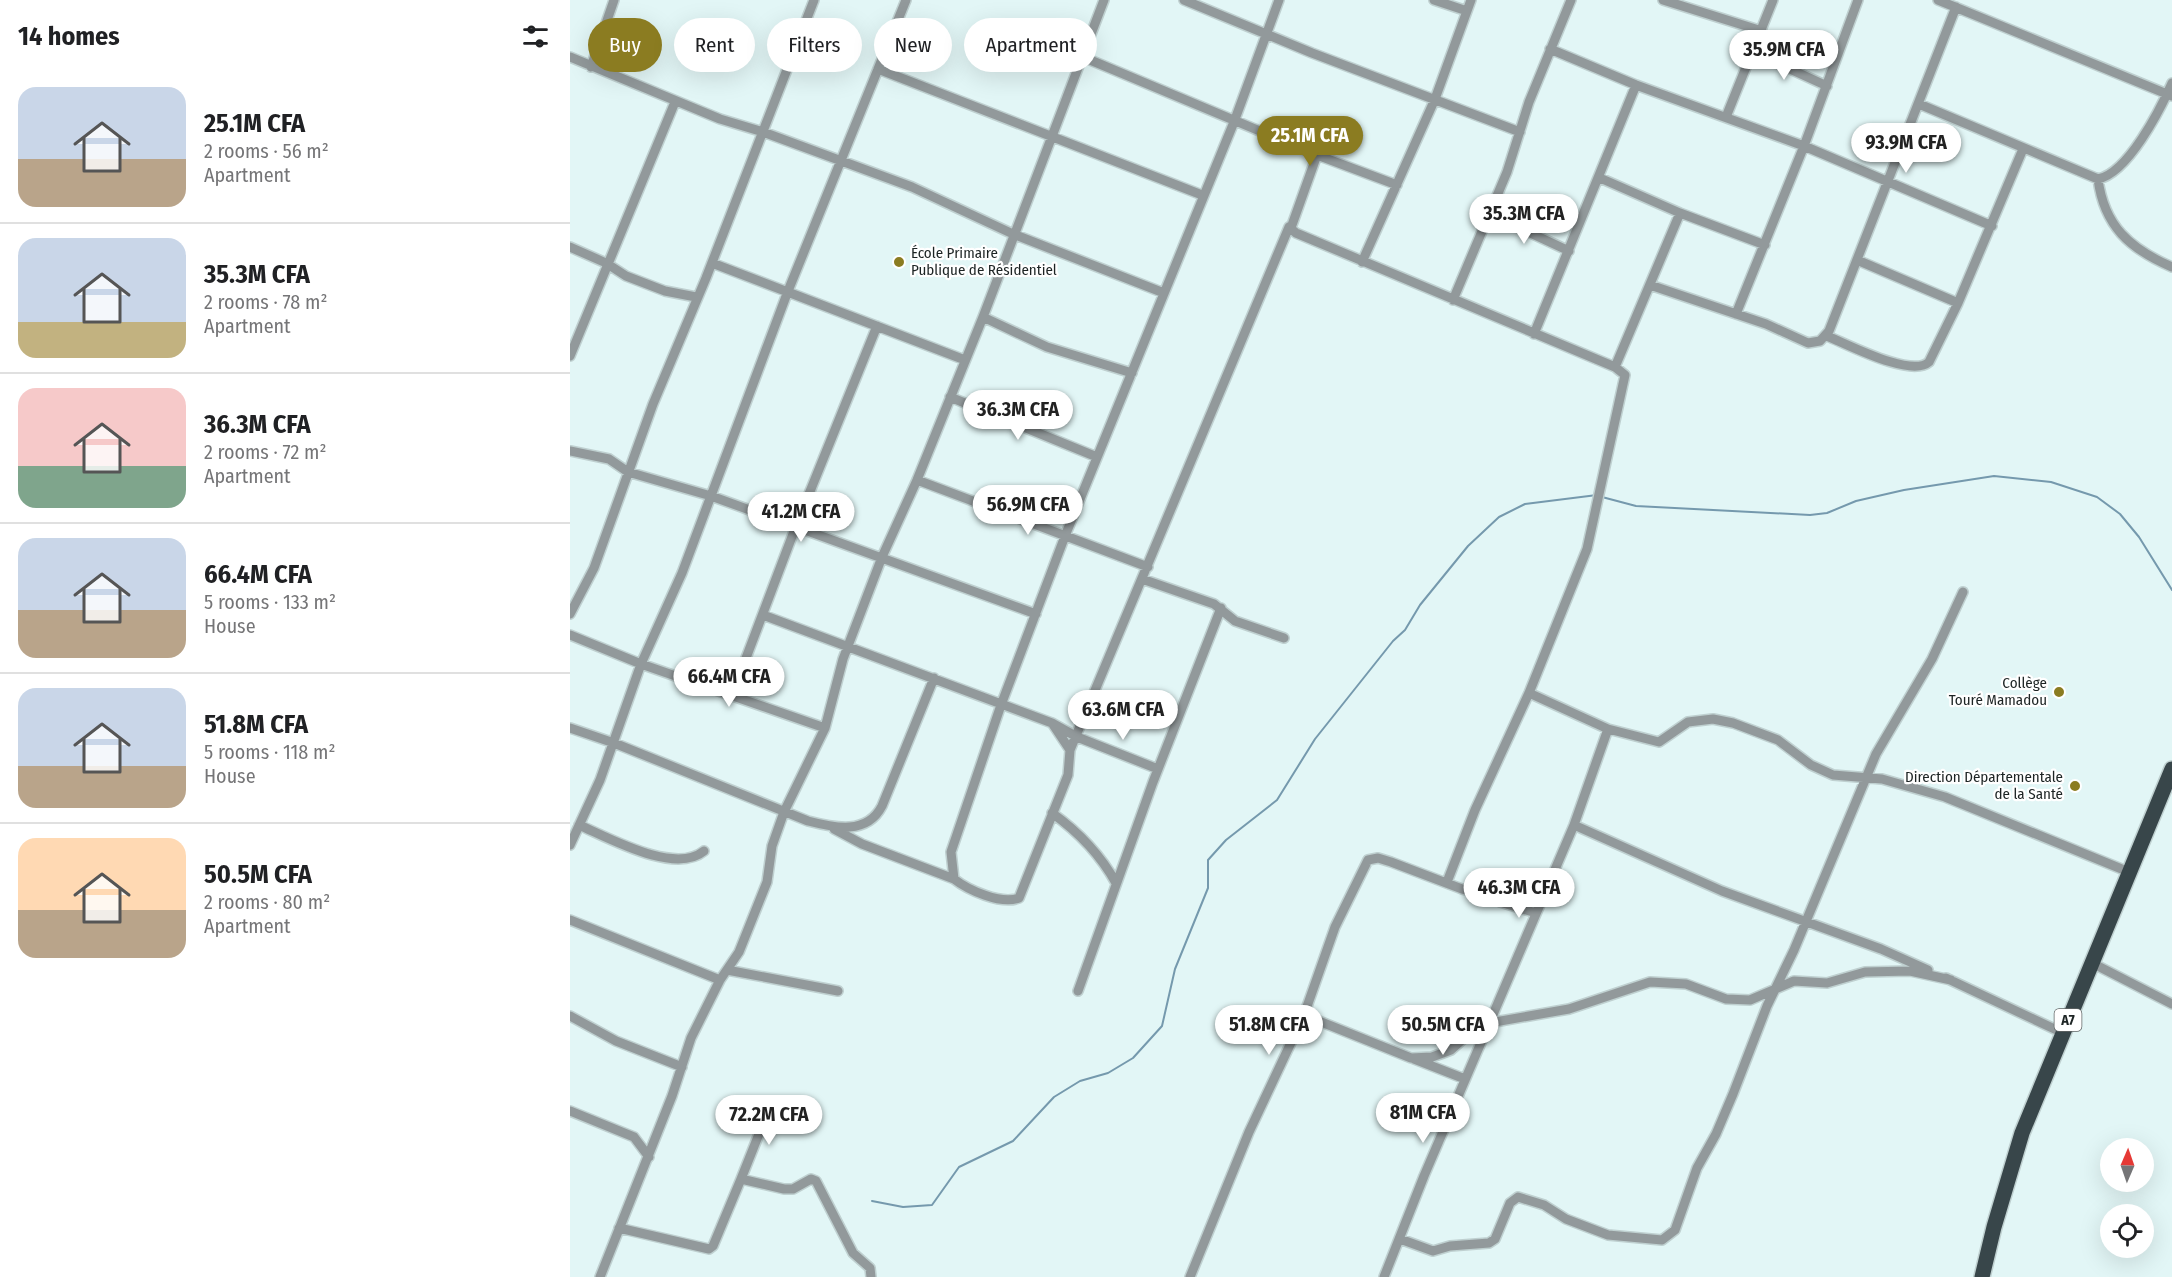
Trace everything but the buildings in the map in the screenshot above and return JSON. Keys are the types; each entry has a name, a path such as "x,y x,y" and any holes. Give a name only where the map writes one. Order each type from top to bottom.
{"highway":[{"name":"A7","path":"1983,1277 1994,1227 2022,1133 2172,769"}],"street":[{"path":"608,18 614,0"},
{"path":"570,614 594,568 628,472 814,0"},
{"path":"899,18 906,0"},
{"path":"1097,19 1104,0"},
{"path":"1184,0 1265,34 1520,132"},
{"path":"954,879 951,852 1001,705 1065,536 1202,195 1234,122 1279,0"},
{"path":"1434,0 1467,11"},
{"path":"1362,262 1435,99 1472,0"},
{"path":"1453,300 1490,214 1570,0"},
{"path":"1663,0 1762,31"},
{"path":"1726,117 1773,0"},
{"path":"1736,314 1804,146 1858,0"},
{"path":"1938,0 2170,95"},
{"path":"1650,285 1736,314 1808,343 1820,341 1827,336 1956,8"},
{"path":"1550,49 1636,85 1890,180 1992,226"},
{"path":"1753,52 1827,86"},
{"path":"570,57 588,66"},
{"path":"1097,63 1234,122 1397,185"},
{"path":"603,72 720,119 763,132 912,187 1013,234 1164,293"},
{"path":"570,845 614,743 641,664 682,573 788,291 877,72"},
{"path":"886,72 1053,135 1202,195"},
{"path":"600,1277 649,1157 698,1022 720,980 739,952 767,882 772,846 784,812 825,728 848,648 882,557 917,480 983,317 1077,72"},
{"path":"1919,104 2098,179 2115,172 2144,136 2170,95 2172,83"},
{"path":"1534,334 1600,178 1636,85"},
{"path":"570,356 606,263 675,102"},
{"path":"1827,336 1896,364 1920,367 1933,357 1992,226 2023,149"},
{"path":"570,728 614,743 784,812 832,828 861,844 999,898 1011,901 1019,898 1068,775 1070,750 1289,227 1292,225 1317,155"},
{"path":"1600,178 1680,213 1765,245"},
{"path":"2098,179 2103,206 2121,235 2150,257 2172,267"},
{"path":"1615,367 1680,213"},
{"path":"1490,214 1569,250"},
{"path":"1289,227 1300,237 1615,367 1622,371 1625,378 1587,549 1529,693 1475,810 1447,882"},
{"path":"570,247 606,263 626,276 696,297"},
{"path":"1857,260 1958,303"},
{"path":"712,263 965,360"},
{"path":"983,317 1047,347 1132,373"},
{"path":"732,695 796,526 878,326"},
{"path":"950,397 1097,457"},
{"path":"570,451 609,459 628,472 711,496 1036,614"},
{"path":"917,480 1148,567"},
{"path":"1142,579 1221,608 1235,621 1284,638"},
{"path":"1400,1239 1433,1251 1450,1246 1491,1242 1495,1239 1510,1203 1518,1197 1544,1204 1566,1220 1601,1233 1650,1240 1667,1238 1678,1224 1683,1202 1696,1168 1725,1114 1775,988 1806,921 1866,777 1892,726 1932,659 1963,592"},
{"path":"1078,991 1158,769 1221,608"},
{"path":"762,615 1052,723 1077,737 1158,769"},
{"path":"570,635 641,664 825,728"},
{"path":"832,828 858,826 877,815 934,678"},
{"path":"1529,693 1608,729 1659,742 1688,722 1713,719 1733,723 1778,740 1811,765 1833,775 1882,779 1945,797 2129,872"},
{"path":"1052,723 1070,750"},
{"path":"1384,1277 1465,1079 1574,825 1608,729"},
{"path":"1052,813 1078,832 1102,859 1116,883"},
{"path":"579,825 632,848 666,858 686,860 704,851"},
{"path":"1574,825 1712,886 1881,949 2063,1033"},
{"path":"1190,1277 1249,1132 1304,1015 1335,927 1368,860 1382,859 1536,913"},
{"path":"570,920 720,980"},
{"path":"2092,963 2172,1004"},
{"path":"727,970 838,991"},
{"path":"1411,1058 1432,1057 1451,1050 1472,1031 1489,1023 1569,1009 1650,982 1686,984 1722,998 1738,1000 1757,998 1794,981 1827,982 1871,971 1910,971 1951,980"},
{"path":"1304,1015 1465,1079"},
{"path":"570,1016 616,1041 682,1067"},
{"path":"619,1228 709,1249 713,1246 771,1104"},
{"path":"570,1111 634,1137 649,1157"},
{"path":"741,1179 784,1189 793,1189 811,1179 816,1181 853,1253 870,1269 871,1277"}],"waterway":[{"path":"1602,497 1636,506 1810,515 1827,513 1856,501 1904,490 1994,476 2051,482 2097,497 2120,514 2139,537 2172,590"},
{"path":"872,1201 903,1207 932,1205 959,1167 1013,1141 1054,1097 1080,1081 1108,1073 1133,1058 1162,1026 1175,969 1208,888 1208,860 1226,840 1277,800 1315,739 1393,641 1405,630 1420,605 1468,546 1499,517 1525,504 1597,495"}],"place":[{"name":"École Primaire Publique de Résidentiel","path":"899,262"},
{"name":"Collège Touré Mamadou","path":"2059,692"},
{"name":"Direction Départementale de la Santé","path":"2075,786"}]}
